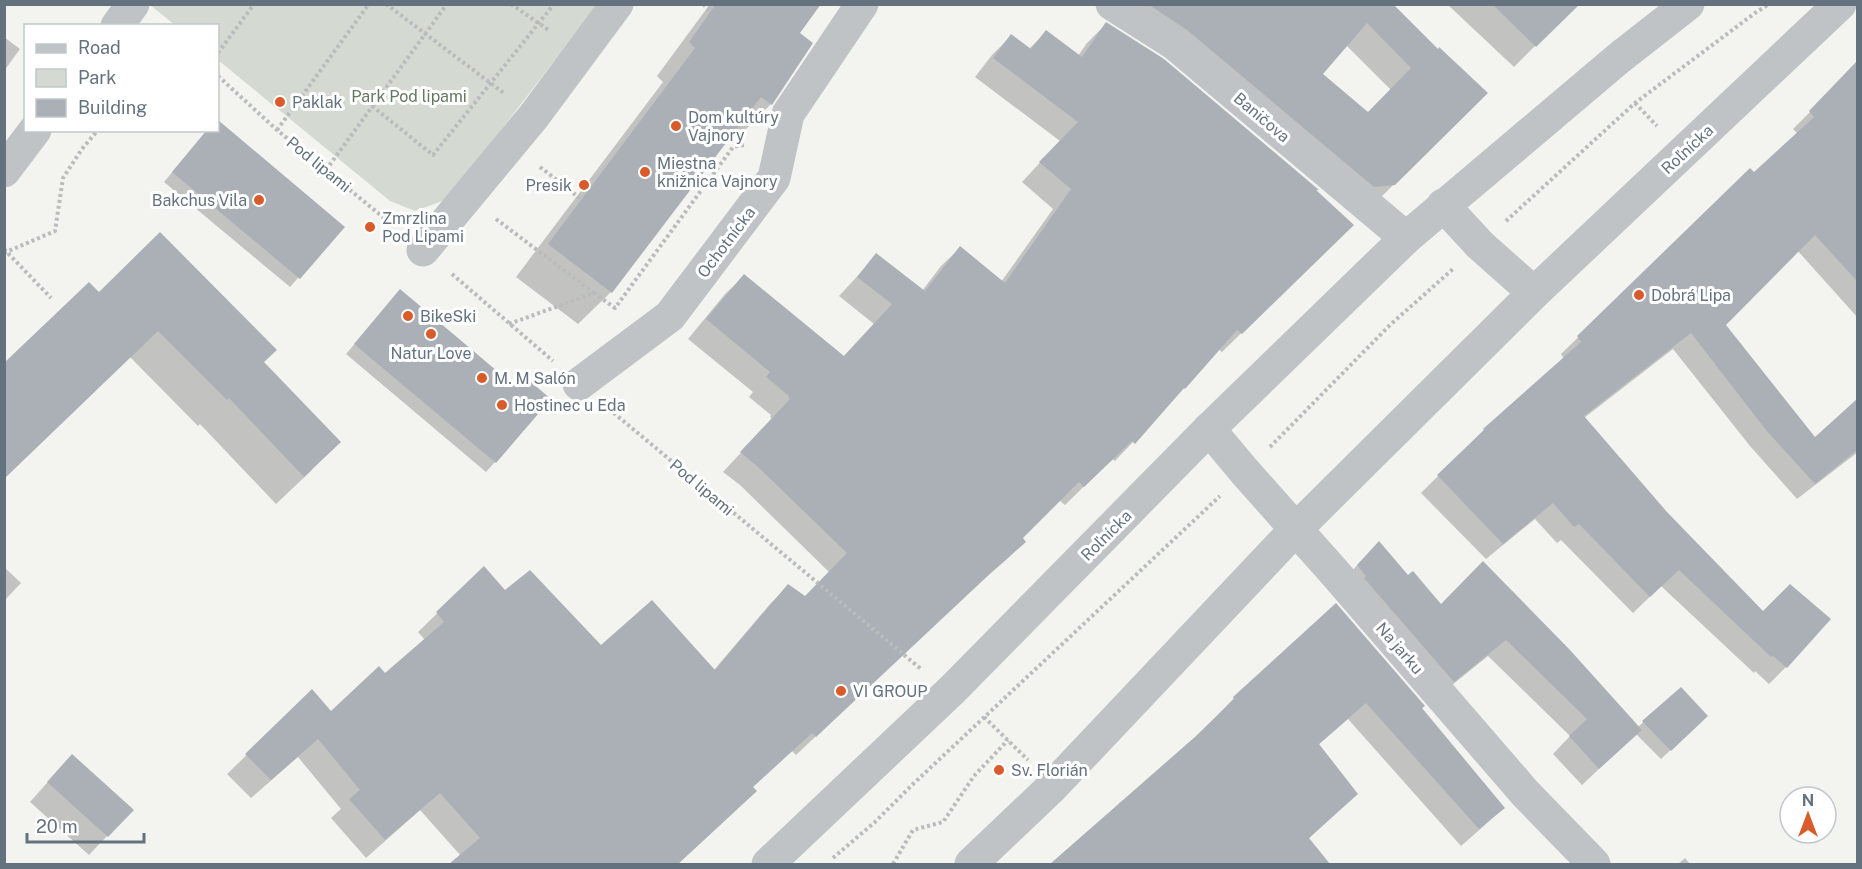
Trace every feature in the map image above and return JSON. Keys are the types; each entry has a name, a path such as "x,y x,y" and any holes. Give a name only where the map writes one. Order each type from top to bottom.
{"street":[{"path":"118,24 133,4"},
{"path":"423,249 534,116 617,4"},
{"name":"Ochotnícka","path":"579,384 670,316 774,178 788,114 862,4"},
{"name":"Baničova","path":"1112,4 1175,44 1406,238"},
{"name":"Roľnícka","path":"768,864 953,689 1209,429 1406,238 1618,58 1688,4"},
{"name":"Roľnícka","path":"971,864 1053,786 1296,529 1534,293 1840,4"},
{"path":"4,171 33,132"},
{"path":"1443,205 1480,245 1534,293"},
{"name":"Na jarku","path":"1209,429 1525,793 1594,864"}],"path":[{"path":"277,130 369,4"},
{"path":"386,4 534,116"},
{"path":"326,170 447,4"},
{"path":"511,4 582,51"},
{"path":"372,106 433,155 554,4"},
{"path":"703,4 711,11"},
{"path":"219,52 253,5"},
{"name":"Pod lipami","path":"219,77 277,130 423,249 579,384 917,666 953,689 985,718"},
{"path":"51,298 5,252 55,231 63,178 96,132"},
{"path":"491,215 615,308 733,147 783,140"},
{"path":"532,161 581,198"},
{"path":"509,324 594,293"},
{"path":"825,864 875,822 1245,472"},
{"path":"893,864 913,830 943,822 974,776 1008,740"}],"green space":[{"name":"Park Pod lipami","path":"150,5 597,5 448,199 415,211 390,201 219,61 219,24 174,24"}],"building":[{"path":"716,4 821,4 800,33 813,43 772,105 761,97 612,293 548,244 695,48 689,42"},
{"path":"1148,4 1393,4 1438,49 1439,47 1488,93 1395,185 1374,187 1187,30","holes":["1367,23 1411,68 1368,112 1323,74"]},
{"path":"1492,4 1580,4 1536,47"},
{"path":"1106,22 1164,59 1319,190 1316,190 1354,225 1242,334 1237,330 1135,444 1132,441 1084,487 1079,482 1023,538 1026,542 816,737 812,733 753,787 757,791 678,864 449,864 480,838 440,793 385,840 349,799 360,790 318,739 271,780 245,754 312,689 331,711 379,666 385,673 444,622 436,612 484,566 505,590 530,570 601,645 652,600 715,670 788,584 805,596 847,553 740,452 790,399 766,377 770,372 706,319 744,274 844,356 892,304 857,277 876,253 925,291 960,246 1005,283 1071,189 1039,162 1078,122 993,58 1011,34 1031,49 1046,30 1082,57"},
{"path":"1857,61 1857,281 1815,235 1726,325 1815,437 1857,399 1857,450 1815,484 1766,430 1691,333 1584,416 1667,512 1763,611 1790,584 1831,619 1787,668 1773,656 1771,657 1679,570 1650,597 1579,524 1574,527 1553,503 1503,544 1437,475 1483,429 1581,342 1577,336 1750,168 1754,172 1814,117 1809,111"},
{"name":"Bakchus Vila","path":"219,121 345,227 300,279 172,172 205,132 219,132"},
{"path":"160,232 277,350 264,362 341,442 304,477 229,398 227,400 158,331 4,479 4,363 89,282 99,292"},
{"path":"400,289 516,387 524,376 551,399 496,463 354,344"},
{"path":"1379,541 1408,575 1413,571 1441,604 1483,561 1570,650 1642,730 1599,769 1569,736 1587,719 1506,640 1454,682 1364,578 1366,576 1357,565"},
{"path":"1336,603 1425,706 1422,708 1505,808 1479,829 1366,703 1319,744 1358,794 1309,838 1330,864 1050,864 1196,736 1234,699 1233,697"},
{"path":"1681,687 1708,716 1671,751 1642,721"},
{"path":"72,754 134,810 108,837 47,782"}],"place":[{"name":"Paklak","path":"280,102"},
{"name":"Dom kultúry Vajnory","path":"676,126"},
{"name":"Miestna knižnica Vajnory","path":"645,172"},
{"name":"Presik","path":"584,185"},
{"name":"Bakchus Vila","path":"259,200"},
{"name":"Zmrzlina Pod Lipami","path":"370,227"},
{"name":"Dobrá Lipa","path":"1639,295"},
{"name":"BikeSki","path":"408,316"},
{"name":"Natur Love","path":"431,334"},
{"name":"M. M Salón","path":"482,378"},
{"name":"Hostinec u Eda","path":"502,405"},
{"name":"VI GROUP","path":"841,691"},
{"name":"Sv. Florián","path":"999,770"}]}
